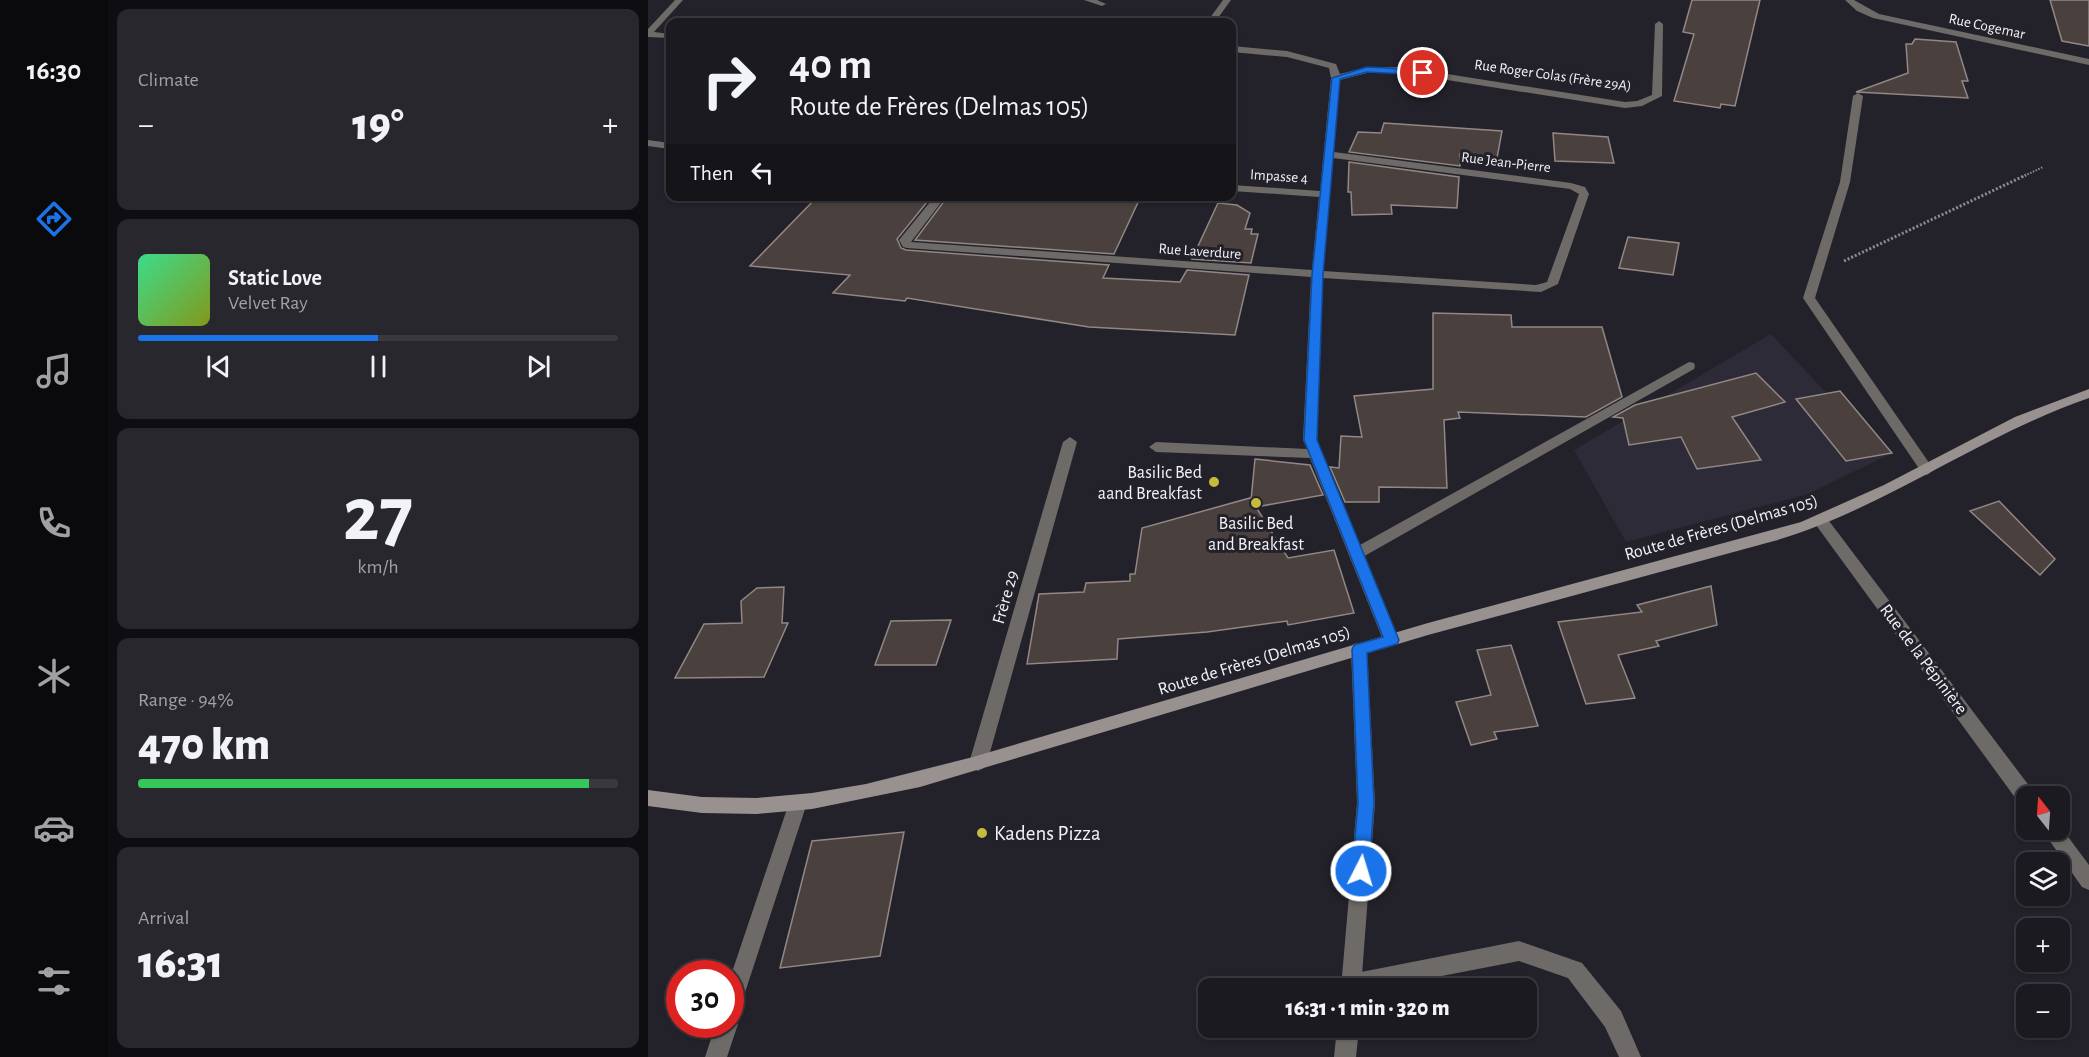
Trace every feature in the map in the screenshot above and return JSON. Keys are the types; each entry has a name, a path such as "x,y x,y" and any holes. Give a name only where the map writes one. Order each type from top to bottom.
{"main road":[{"name":"Route de Frères (Delmas 105)","path":"648,798 680,804 798,802 864,793 978,763 1391,640 1821,521 1927,470 1997,430 2067,399 2089,393"}],"street":[{"path":"648,34 679,0"},
{"path":"1088,0 1101,4"},
{"path":"1214,18 1227,0"},
{"name":"Rue Cogemar","path":"1849,0 1860,9 1876,16 2089,62"},
{"name":"Rue Roger Colas (Frère 29A)","path":"1336,78 1367,70 1403,70 1625,105 1639,104 1657,96 1659,24"},
{"path":"648,34 666,36"},
{"path":"1236,49 1313,59 1333,66 1336,78 1317,275 1310,440 1391,640"},
{"path":"1858,96 1845,182 1809,298 1841,350 1927,470"},
{"path":"648,143 666,145"},
{"name":"Rue Jean-Pierre","path":"1327,154 1581,189 1584,194 1552,284"},
{"name":"Impasse 4","path":"1236,188 1324,194"},
{"name":"Rue Laverdure","path":"937,201 906,240 907,245 1537,289 1552,284"},
{"path":"1356,554 1689,366"},
{"name":"Frère 29","path":"978,763 1070,442"},
{"path":"1156,447 1316,454"},
{"name":"Rue de la Pépinière","path":"1821,521 2018,786"},
{"path":"1352,978 1366,803 1359,650"},
{"path":"744,969 798,802"},
{"path":"2058,840 2089,881"},
{"path":"1389,978 1519,951 1575,970 1613,1019 1630,1057"},
{"path":"716,1057 722,1038"},
{"path":"1345,1057 1347,1038"}],"path":[{"path":"1816,274 2043,167"}],"shaded area":[{"path":"1771,334 1886,456 1808,494 1626,542 1574,450"}],"building":[{"path":"1692,0 1760,0 1735,106 1721,104 1720,108 1674,101 1694,34 1683,32"},
{"path":"2050,0 2089,0 2089,46 2062,41"},
{"path":"1915,39 1956,42 1968,81 1962,81 1968,98 1856,92 1908,73 1906,44 1912,44"},
{"path":"1384,123 1502,131 1497,158 1460,154 1460,166 1349,152 1358,132 1381,133"},
{"path":"1553,133 1608,137 1614,163 1555,161"},
{"path":"1349,162 1459,177 1457,208 1391,205 1392,214 1352,215 1351,192 1348,192"},
{"path":"813,201 928,201 897,239 901,248 1109,265 1103,278 1180,282 1187,270 1249,275 1235,335 1089,327 907,298 905,301 833,293 850,275 750,266"},
{"path":"944,201 1139,201 1114,254 915,240"},
{"path":"1218,203 1237,205 1250,213 1245,229 1252,229 1251,234 1258,234 1251,263 1192,259"},
{"path":"1628,237 1679,243 1673,275 1619,268"},
{"path":"1433,313 1511,315 1512,327 1602,327 1622,397 1586,417 1458,412 1460,418 1444,420 1447,488 1379,487 1379,502 1345,502 1330,467 1339,468 1341,436 1362,437 1354,396 1433,389"},
{"path":"1756,373 1785,402 1732,417 1761,460 1697,469 1681,437 1629,445 1623,418 1613,417 1635,405"},
{"path":"1840,391 1892,453 1846,461 1796,399"},
{"path":"1255,459 1310,465 1323,495 1256,507 1288,558 1334,550 1354,613 1288,625 1287,621 1207,632 1118,639 1117,659 1027,664 1039,594 1084,592 1086,583 1130,581 1130,574 1135,574 1142,528 1250,498 1251,500"},
{"path":"1999,501 2055,559 2040,575 1970,511"},
{"path":"1711,586 1717,625 1656,641 1659,646 1618,655 1635,698 1586,704 1558,622 1642,612 1637,605"},
{"path":"784,587 782,623 788,623 764,677 675,678 704,624 742,623 741,601 757,588"},
{"path":"951,620 936,665 875,665 891,621"},
{"path":"1511,645 1538,726 1494,732 1497,739 1471,745 1456,702 1491,695 1477,650"},
{"path":"904,832 880,956 780,968 812,841"}],"place":[{"name":"Basilic Bed aand Breakfast","path":"1214,482"},
{"name":"Basilic Bed and Breakfast","path":"1256,503"},
{"name":"Kadens Pizza","path":"982,833"}],"route":[{"path":"1361,871 1366,803 1359,650 1391,640 1310,440 1317,275 1336,78 1367,70 1403,70 1423,73"}]}
